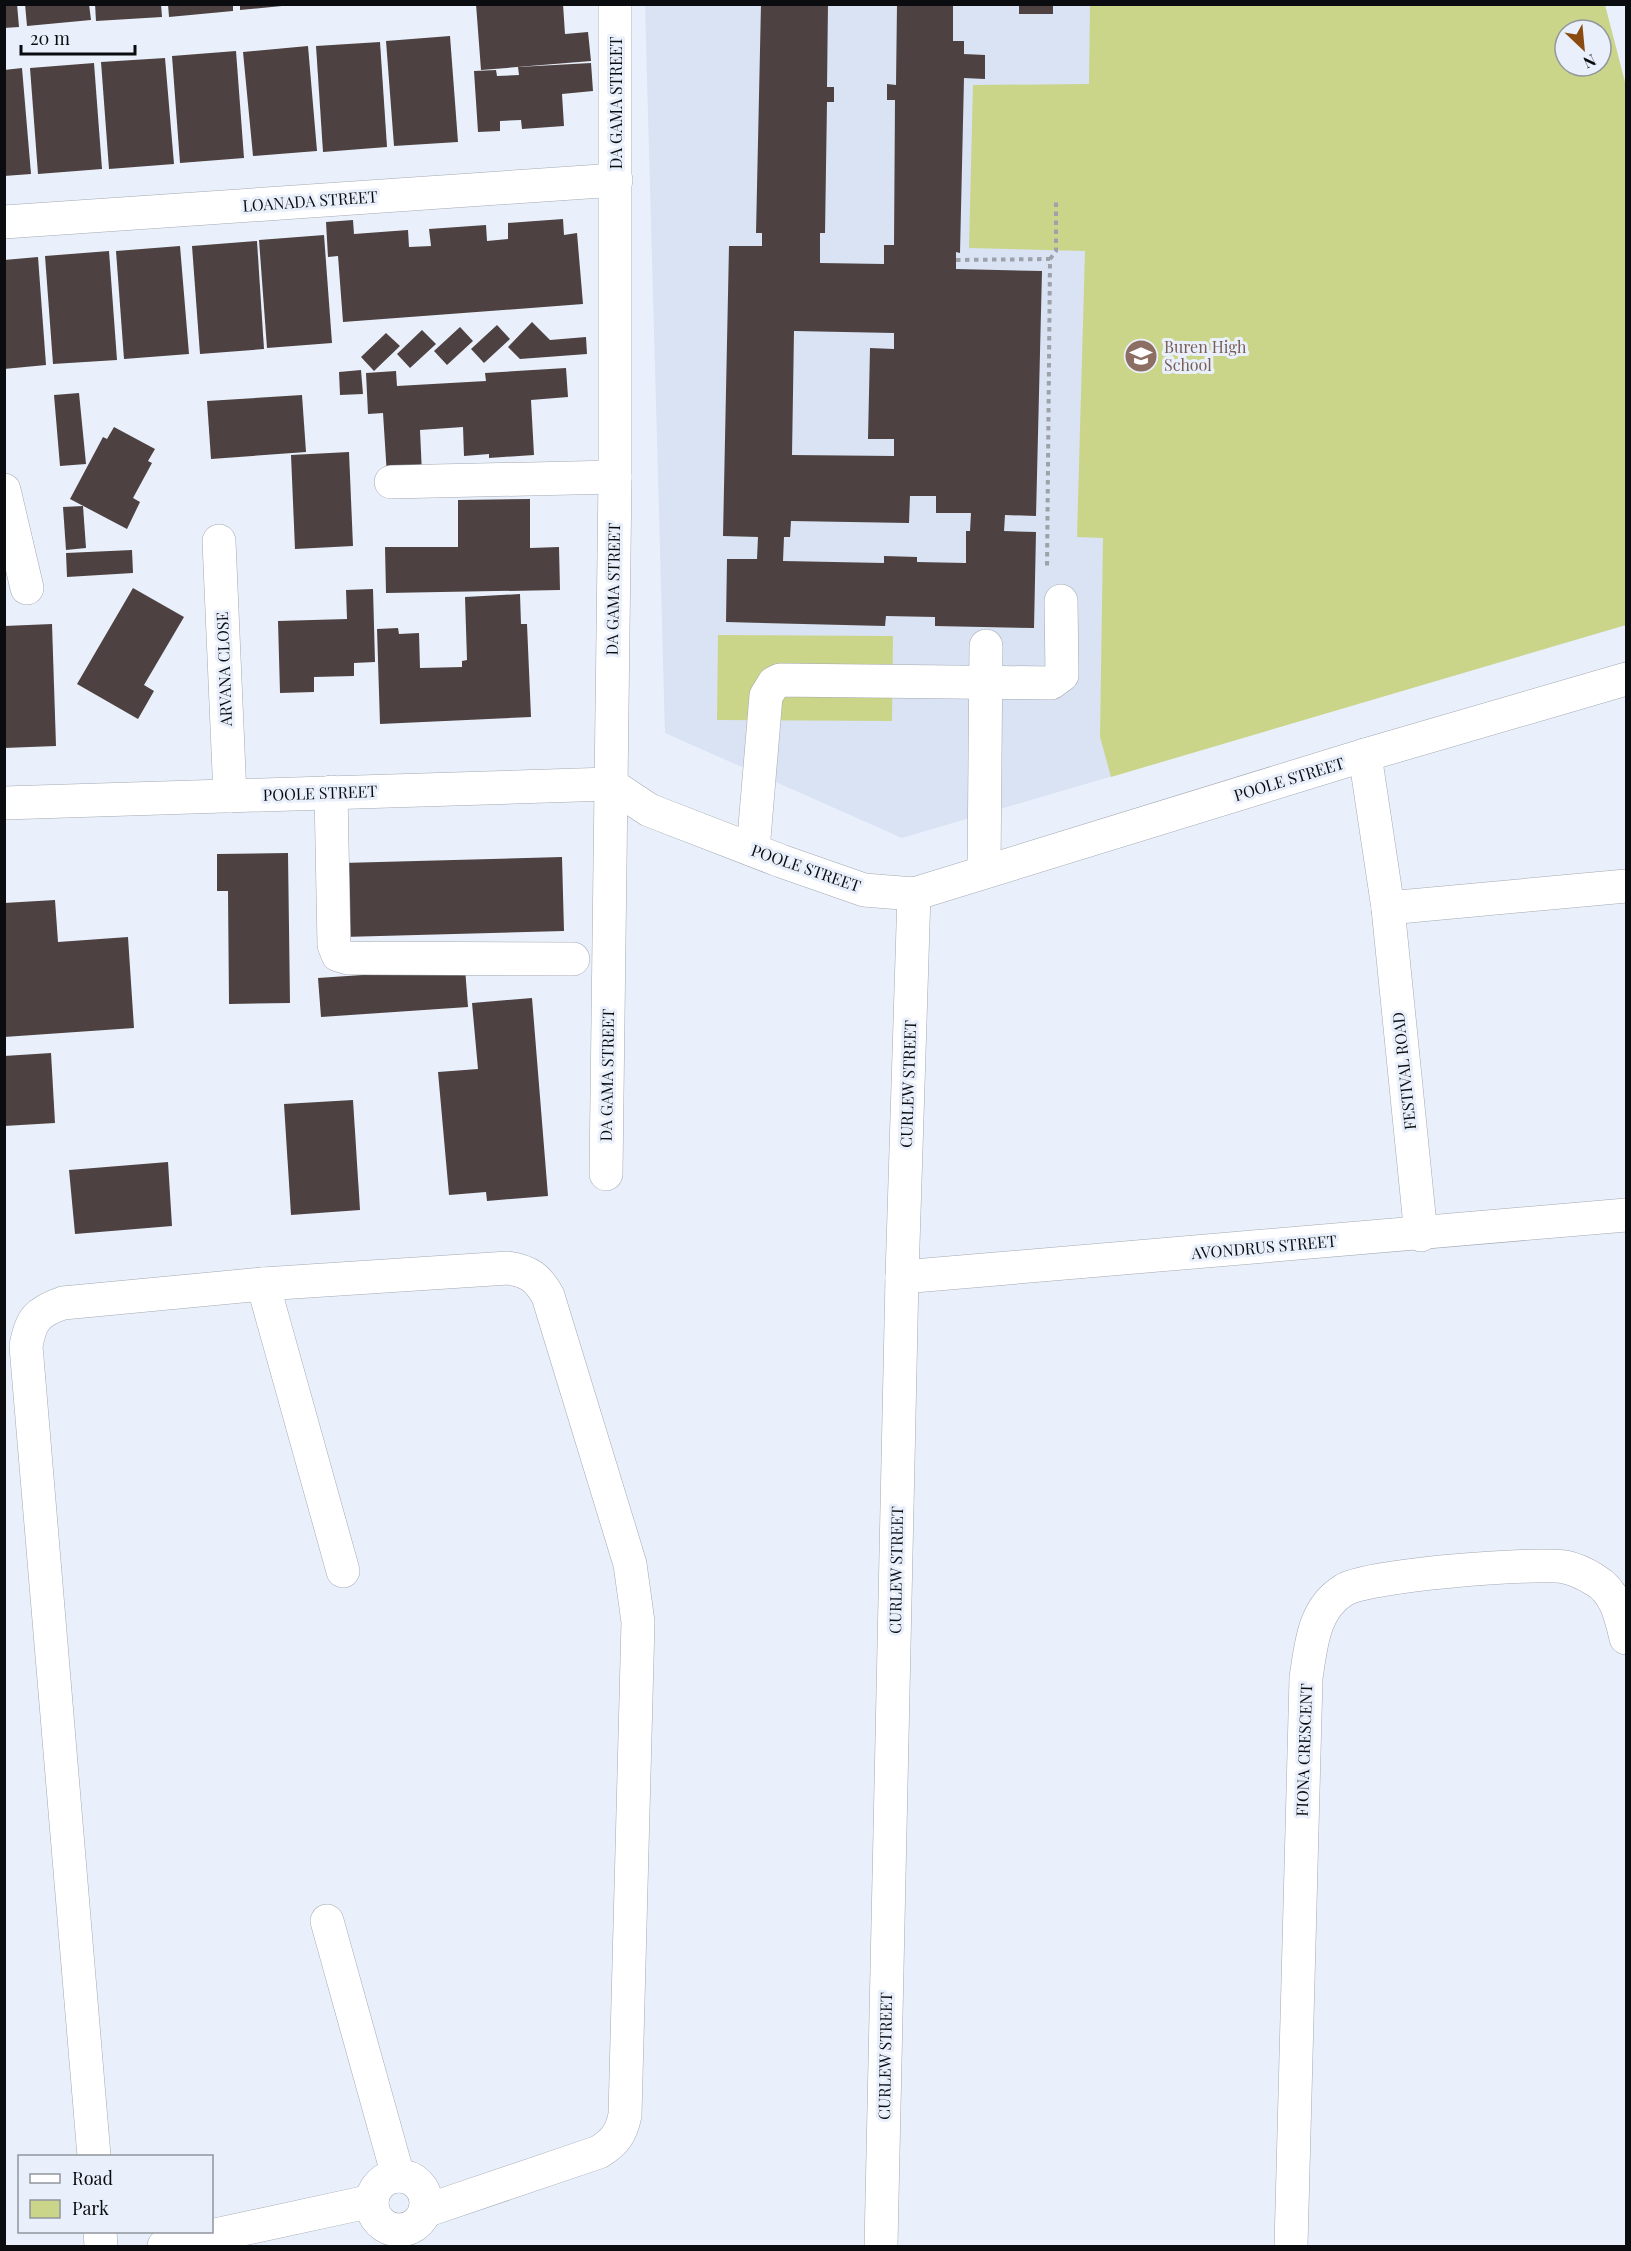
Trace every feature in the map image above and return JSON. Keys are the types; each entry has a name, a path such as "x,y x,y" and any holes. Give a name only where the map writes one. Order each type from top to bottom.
{"street":[{"name":"DA GAMA STREET","path":"606,1174 615,477 615,4"},
{"name":"LOANADA STREET","path":"4,222 616,180"},
{"path":"391,482 615,477"},
{"path":"4,490 27,588"},
{"name":"ARVANA CLOSE","path":"219,541 230,796"},
{"path":"753,850 766,696 774,682 780,680 1051,683 1062,675 1062,601"},
{"path":"984,872 986,646"},
{"name":"POOLE STREET","path":"4,803 610,784 649,810 753,850 864,890 914,894 1365,755 1626,679"},
{"name":"FESTIVAL ROAD","path":"1365,755 1388,908 1421,1235"},
{"path":"331,792 334,945 338,955 348,958 573,959"},
{"path":"1388,908 1626,886"},
{"name":"CURLEW STREET","path":"881,2247 902,1277 914,894"},
{"name":"AVONDRUS STREET","path":"902,1277 1421,1235 1626,1215"},
{"path":"94,2155 27,1358 30,1326 44,1310 63,1303 263,1284 508,1268 525,1271 539,1281 548,1296 630,1564 638,1622 626,2115 622,2130 612,2144 599,2152 415,2229 394,2230 382,2224 374,2214 372,2201 376,2189 385,2179 398,2176 411,2178 421,2186 426,2198 415,2229"},
{"path":"263,1284 343,1571"},
{"name":"FIONA CRESCENT","path":"1292,2247 1306,1678 1313,1633 1323,1611 1344,1590 1374,1580 1529,1565 1567,1568 1597,1581 1617,1604 1626,1638"},
{"path":"327,1921 398,2176"},
{"path":"164,2247 372,2201"}],"path":[{"path":"1056,199 1056,250 1050,259 1047,574 1062,601"},
{"path":"956,260 1050,259"}],"shaded area":[{"name":"Buren High School","path":"645,5 1605,5 1608,18 1553,18 1553,78 1613,78 1613,36 1626,86 1626,625 902,838 665,733"}],"green space":[{"path":"1090,5 1605,5 1608,18 1553,18 1553,78 1613,78 1613,36 1626,86 1626,625 1111,777 1100,737 1103,538 1077,537 1085,251 969,248 973,85 1089,84"},
{"path":"718,635 893,636 892,721 717,720"}],"building":[{"path":"4,4 17,4 19,27 4,28"},
{"path":"25,4 89,4 91,20 27,26"},
{"path":"95,4 161,4 162,17 96,21"},
{"path":"168,4 233,4 233,11 169,17"},
{"path":"240,4 281,4 282,6 240,10"},
{"path":"476,4 563,4 565,34 588,32 591,61 481,70"},
{"path":"761,4 828,4 827,87 834,87 834,102 827,102 825,233 820,233 820,263 884,264 884,245 894,245 895,100 887,100 887,84 896,85 897,4 953,4 953,41 964,41 964,54 985,55 985,79 964,78 960,253 956,252 956,269 1042,271 1036,516 1005,515 1004,531 1036,532 1034,628 935,626 935,617 886,616 885,626 726,622 727,559 757,559 758,537 723,536 729,246 762,246 762,233 756,233","holes":["794,331 894,333 894,349 870,348 868,439 894,439 894,456 792,455","910,496 936,496 936,513 971,513 970,531 966,531 966,563 917,562 917,557 884,556 884,563 783,561 784,537 790,537 791,521 909,523"]},
{"path":"1019,4 1053,4 1053,14 1019,14"},
{"path":"450,36 458,142 394,146 386,41"},
{"path":"380,42 387,147 323,152 316,46"},
{"path":"308,46 317,151 253,156 243,52"},
{"path":"236,51 244,158 180,163 172,56"},
{"path":"165,58 174,164 109,169 101,62"},
{"path":"94,63 102,169 38,174 30,68"},
{"path":"591,63 593,91 562,94 564,126 522,129 521,120 500,121 500,131 478,132 474,71 496,70 497,76 519,75 518,67"},
{"path":"22,68 31,174 4,176 4,70"},
{"path":"563,219 564,235 577,233 583,304 343,322 338,256 328,257 326,222 353,220 354,234 408,230 409,247 431,246 429,229 486,225 487,241 508,239 508,223"},
{"path":"324,235 332,343 267,348 259,240"},
{"path":"257,241 264,349 200,354 192,246"},
{"path":"180,246 189,354 124,359 116,251"},
{"path":"109,251 117,360 53,364 45,256"},
{"path":"38,257 46,365 4,369 4,260"},
{"path":"532,322 550,340 586,337 587,354 520,359 508,347"},
{"path":"497,325 510,339 484,363 471,349"},
{"path":"460,327 473,341 447,365 434,351"},
{"path":"422,330 436,344 410,368 397,354"},
{"path":"386,333 400,346 374,371 361,357"},
{"path":"566,368 568,397 531,400 534,455 489,458 489,454 464,456 463,427 420,430 422,474 387,476 383,413 368,414 366,373 396,371 397,386 486,381 485,373"},
{"path":"361,370 363,394 340,395 339,372"},
{"path":"79,393 86,464 60,466 54,395"},
{"path":"302,395 306,452 211,459 207,401"},
{"path":"114,427 155,449 148,461 152,463 133,498 140,502 127,529 70,499 103,437 107,439"},
{"path":"349,452 353,546 295,549 291,455"},
{"path":"530,499 530,548 559,547 560,590 386,593 385,547 458,547 458,500"},
{"path":"83,506 86,548 66,550 63,507"},
{"path":"132,550 133,573 67,577 66,553"},
{"path":"133,588 184,617 144,685 154,691 138,719 77,684"},
{"path":"373,589 375,662 354,663 354,676 314,677 314,692 280,693 278,621 347,619 346,590"},
{"path":"520,594 521,624 527,624 531,717 380,724 377,629 398,628 399,634 419,633 420,668 462,667 462,661 467,660 465,597"},
{"path":"52,624 56,746 4,748 4,626"},
{"path":"288,853 290,1003 229,1004 228,891 217,891 217,854"},
{"path":"562,857 564,931 343,937 342,863"},
{"path":"55,900 58,942 128,937 134,1028 4,1037 4,903"},
{"path":"465,968 468,1007 321,1017 318,978"},
{"path":"532,998 548,1196 487,1201 486,1192 449,1195 438,1072 478,1069 472,1003"},
{"path":"51,1053 55,1123 4,1126 4,1056"},
{"path":"353,1100 360,1210 291,1215 284,1104"},
{"path":"168,1162 172,1226 75,1234 69,1170"}],"place":[{"name":"Buren High School","path":"1141,356"}]}
